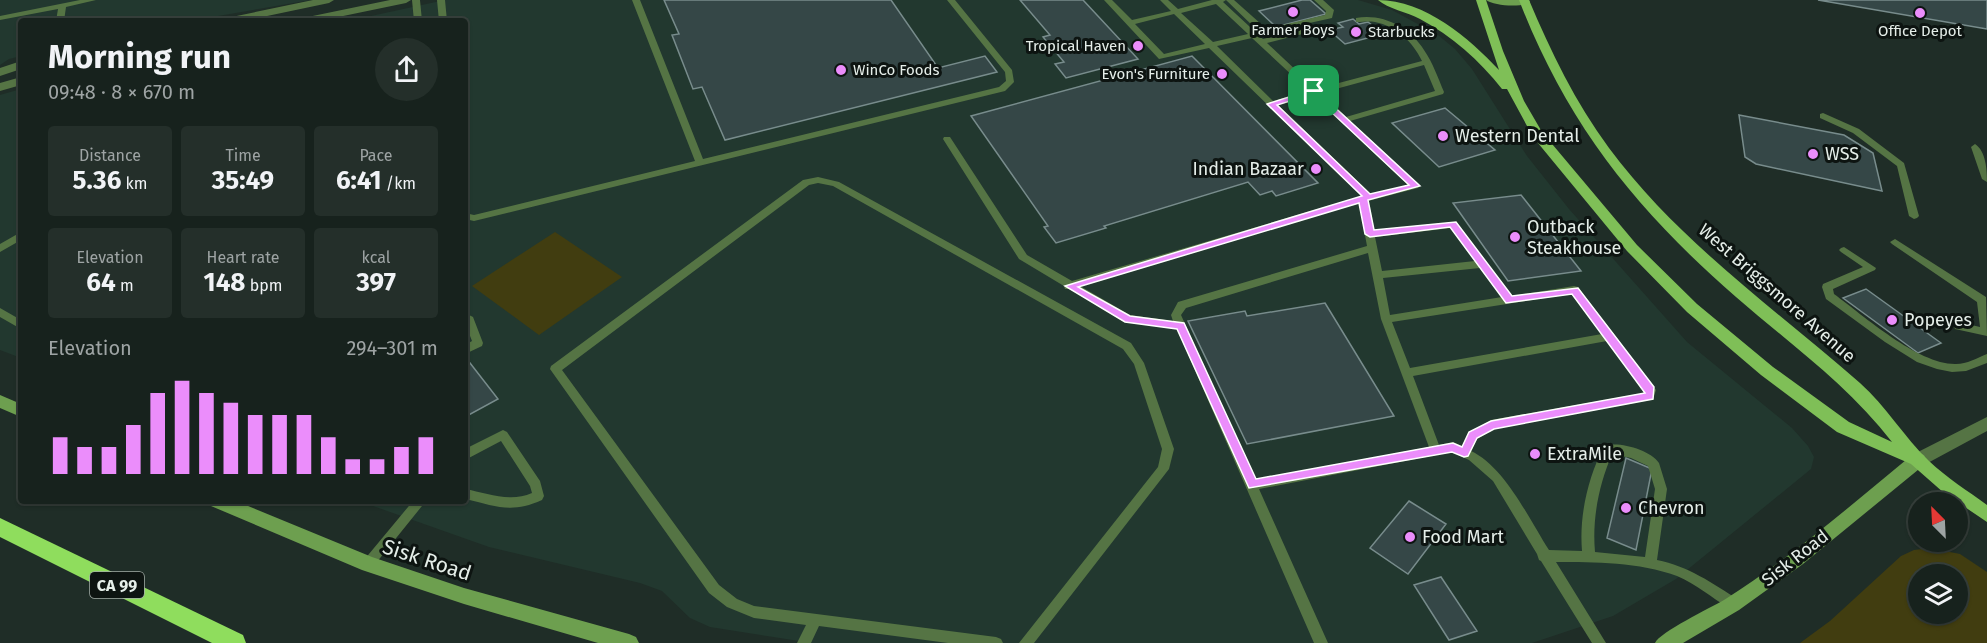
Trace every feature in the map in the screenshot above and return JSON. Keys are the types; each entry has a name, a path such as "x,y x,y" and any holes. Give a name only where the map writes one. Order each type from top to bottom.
{"highway":[{"name":"CA 99","path":"0,527 235,643"}],"main road":[{"path":"1383,0 1428,19 1470,47 1490,66 1518,101"},
{"name":"West Briggsmore Avenue","path":"1481,0 1497,51 1518,101 1537,134 1557,162 1632,248 1692,308 1767,371 1843,427 1918,460"},
{"path":"1491,0 1524,1"},
{"name":"West Briggsmore Avenue","path":"1524,1 1556,73 1578,111 1603,148 1639,193 1720,276 1855,388 1918,460 1987,515"},
{"path":"0,401 18,410"},
{"name":"Sisk Road","path":"1665,643 1734,604 1918,460"},
{"name":"Sisk Road","path":"224,504 368,564 475,599 629,643"}],"street":[{"path":"242,18 330,0"},
{"path":"318,18 406,0"},
{"path":"0,72 18,66"},
{"path":"0,87 18,82"},
{"path":"1918,460 1987,423"}],"lane":[{"path":"0,18 92,0"},
{"path":"416,0 418,18"},
{"path":"441,0 443,18"},
{"path":"636,0 700,163"},
{"path":"468,217 474,218 1002,89 1010,82 1009,72 951,0"},
{"path":"1108,0 1162,57 1253,35"},
{"path":"1164,0 1365,198 1386,319 1436,451"},
{"path":"1230,0 1258,26 1276,30 1329,16 1330,10 1318,0"},
{"path":"1069,286 1365,198 1415,186 1219,1 1130,23"},
{"path":"60,18 62,6"},
{"path":"33,18 34,11"},
{"path":"1344,120 1440,92 1419,46 1385,20 1368,18 1359,20"},
{"path":"1261,42 1319,27"},
{"path":"1271,104 1426,62"},
{"path":"1823,116 1856,131 1901,165 1914,216"},
{"path":"1842,126 1850,135"},
{"path":"947,139 1023,258 1128,319 1181,326"},
{"path":"1864,145 1876,147"},
{"path":"1976,147 1987,179"},
{"path":"996,643 754,612 732,603 714,589 555,369 806,182 818,180 836,184 1126,346 1139,363 1168,449 1163,469 1026,643"},
{"path":"1370,234 1453,224 1509,300"},
{"path":"0,249 18,237"},
{"path":"1895,242 1984,302 1987,340"},
{"path":"1321,643 1176,315 1182,306 1373,248"},
{"path":"1844,250 1871,268 1827,287 1830,296 1911,355 1953,369 1978,363 1987,358"},
{"path":"1378,275 1482,264"},
{"path":"1386,319 1574,290 1650,390 1649,396 1491,425 1473,435 1464,453"},
{"path":"0,312 18,323"},
{"path":"468,319 478,343 468,348"},
{"path":"1959,326 1986,332"},
{"path":"1407,373 1610,337"},
{"path":"468,452 503,435 536,485 538,496 523,504 509,504 468,495"},
{"path":"1253,485 1453,447 1473,457 1497,478 1599,643"},
{"path":"1589,556 1586,534 1596,477 1608,449 1618,449 1640,455 1653,463 1662,489 1650,564"},
{"path":"368,564 418,504"},
{"path":"1544,556 1589,556 1650,564 1680,572 1734,604"},
{"path":"804,643 815,620"}],"shaded area":[{"path":"0,0 311,0 206,18 18,18 18,57 0,65"},
{"path":"445,0 1358,0 1392,10 1438,35 1455,49 1472,69 1527,156 1569,209 1687,342 1792,428 1808,446 1814,457 1811,469 1676,579 1613,616 1532,643 812,643 710,627 690,618 662,591 640,583 489,547 367,504 468,504 468,18 362,18"},
{"path":"18,90 18,357 0,350 0,95"},
{"path":"555,232 622,277 539,335 472,286"},
{"path":"1910,552 1950,552 1960,554 1987,572 1987,643 1800,643 1830,621 1901,556"}],"building":[{"name":"WinCo Foods","path":"664,0 891,0 938,68 985,56 997,72 725,140 702,87 693,89 672,35 679,34"},
{"path":"1020,0 1083,0 1138,59 1066,78 1055,64 1064,62 1043,37 1050,35"},
{"name":"Farmer Boys","path":"1310,0 1326,14 1276,27 1259,11"},
{"path":"1818,0 1987,0 1987,29"},
{"name":"Starbucks","path":"1353,19 1359,24 1368,22 1383,34 1345,44 1329,30 1343,27 1338,23"},
{"path":"1192,56 1318,183 1276,196 1272,191 1260,195 1248,182 1056,243 1044,227 1048,226 971,116"},
{"name":"Western Dental","path":"1445,108 1495,150 1439,167 1392,123"},
{"path":"1739,115 1844,135 1873,153 1882,191 1756,164 1745,157"},
{"name":"Outback Steakhouse","path":"1521,195 1581,271 1508,281 1453,203"},
{"name":"Popeyes","path":"1866,289 1941,343 1918,353 1843,298"},
{"path":"1325,303 1394,416 1247,444 1188,321 1245,311 1247,316"},
{"path":"470,363 498,399 468,415 468,364"},
{"path":"1626,458 1652,469 1636,550 1607,538"},
{"path":"1409,501 1446,524 1408,574 1370,548"},
{"path":"1441,577 1477,631 1449,640 1414,585"}],"place":[{"name":"Farmer Boys","path":"1293,12"},
{"name":"Office Depot","path":"1920,13"},
{"name":"Starbucks","path":"1356,32"},
{"name":"Tropical Haven","path":"1138,46"},
{"name":"WinCo Foods","path":"841,70"},
{"name":"Evon's Furniture","path":"1222,74"},
{"name":"Western Dental","path":"1443,136"},
{"name":"WSS","path":"1813,154"},
{"name":"Indian Bazaar","path":"1316,169"},
{"name":"Outback Steakhouse","path":"1515,237"},
{"name":"Popeyes","path":"1892,320"},
{"name":"ExtraMile","path":"1535,454"},
{"name":"Chevron","path":"1626,508"},
{"name":"Food Mart","path":"1410,537"}],"route":[{"path":"1314,91 1415,186 1363,199 1370,234 1453,224 1509,300 1574,290 1650,390 1649,396 1491,425 1473,435 1464,453 1453,447 1253,485 1181,326 1128,319 1069,286 1368,197 1271,104 1314,91"}]}
